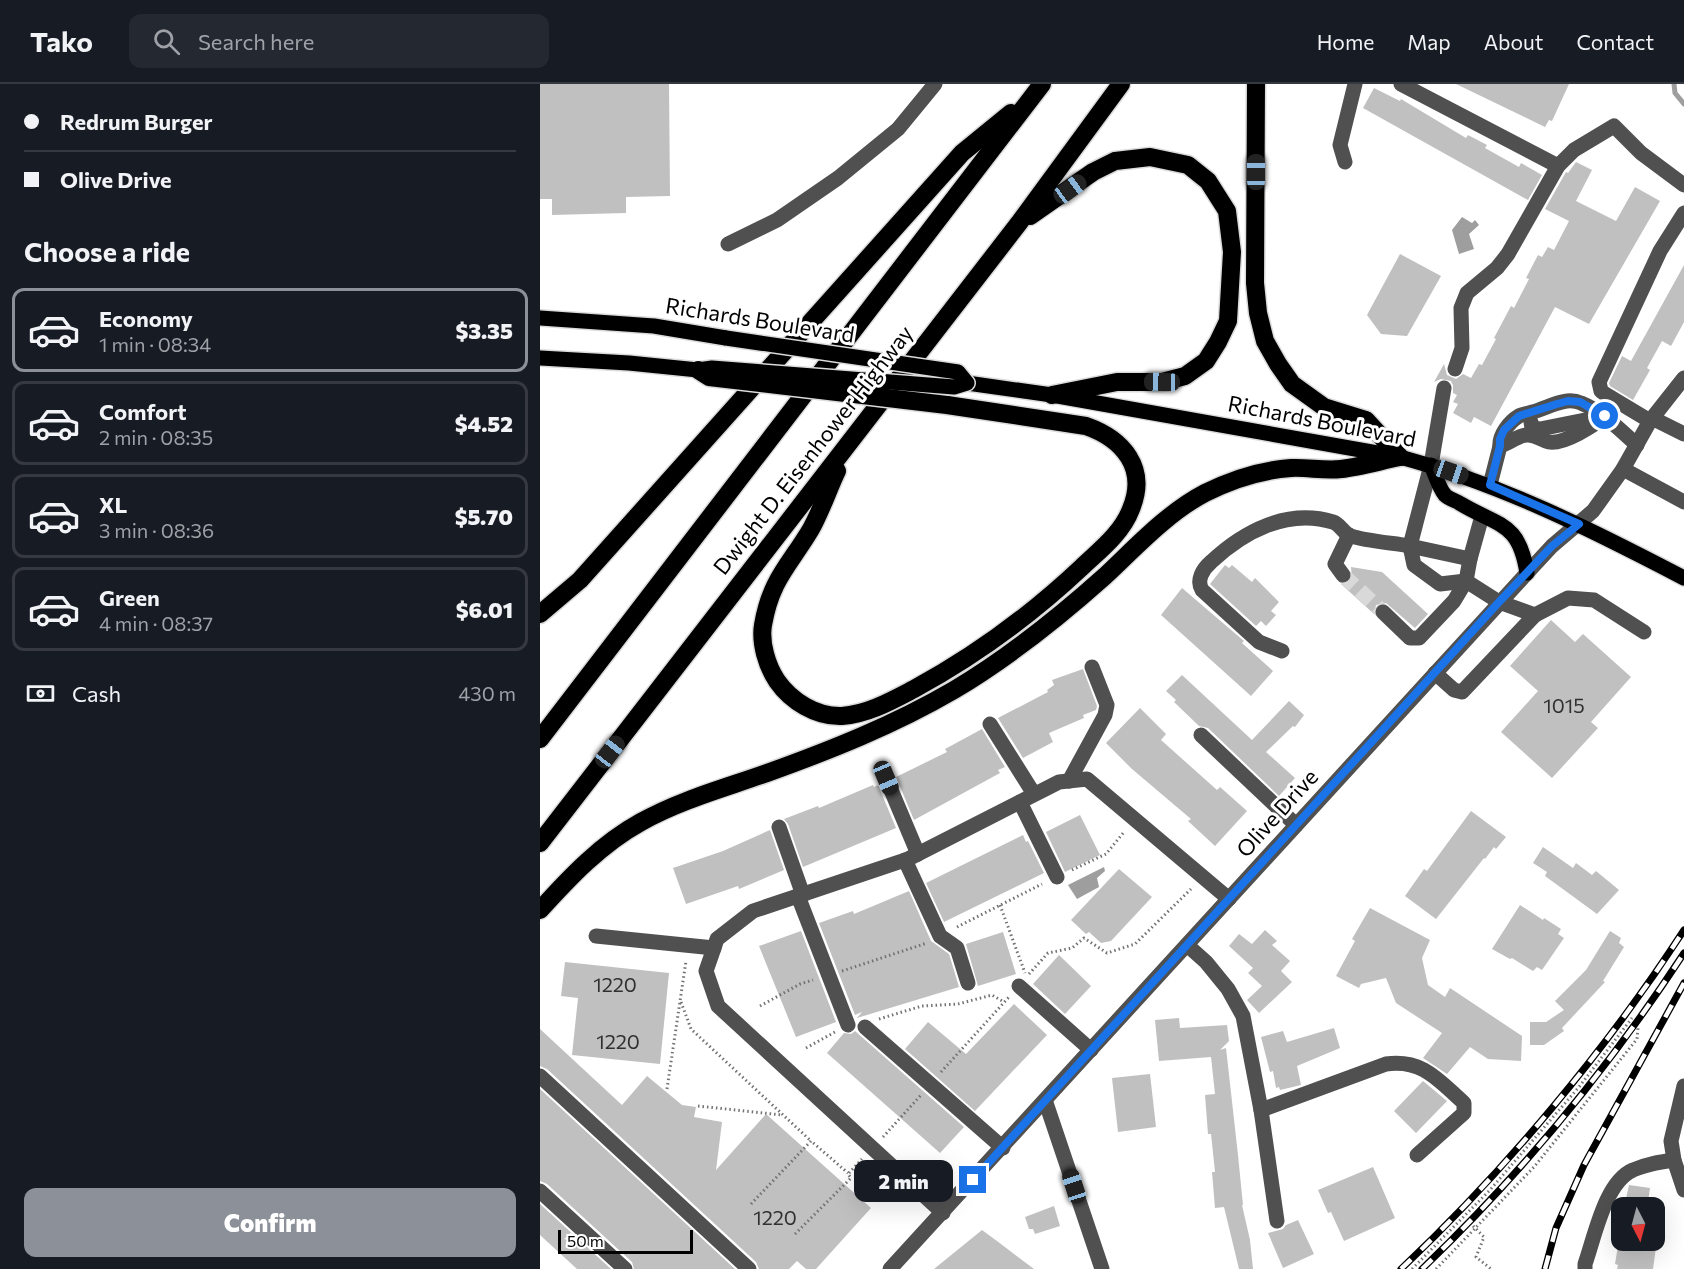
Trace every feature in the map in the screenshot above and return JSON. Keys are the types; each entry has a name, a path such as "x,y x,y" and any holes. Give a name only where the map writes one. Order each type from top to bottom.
{"highway":[{"name":"Dwight D. Eisenhower Highway","path":"540,843 1018,223 1121,84"},
{"path":"1256,84 1255,283 1258,313 1265,341 1292,384 1324,407 1366,420 1400,457"},
{"name":"Dwight D. Eisenhower Highway","path":"540,739 1039,88"},
{"path":"540,614 580,580 962,153 1039,88"},
{"path":"1018,223 1093,171 1115,161 1150,157 1188,165 1208,181 1227,211 1232,252 1227,321 1206,361 1185,376 1162,382 1117,382 1052,394"},
{"path":"698,370 710,377 947,405 1086,426 1101,431 1125,451 1133,464 1137,481 1136,495 1131,510 1113,538 1054,593 973,654 891,701 865,711 840,716 817,712 784,691 773,675 765,653 763,628 772,588 811,528 849,442"},
{"path":"540,910 579,868 610,842 640,822 678,805 885,727 954,689 1022,645 1173,515 1204,494 1233,481 1265,471 1291,468 1340,469 1400,457"}],"main road":[{"name":"Richards Boulevard","path":"540,318 654,326 958,372 967,383"},
{"name":"Richards Boulevard","path":"540,358 698,370 712,368 954,387 967,383 1052,394 1400,457 1490,485 1579,524 1684,579"},
{"path":"1431,465 1445,495 1503,525 1517,538 1524,552 1527,573"}],"street":[{"path":"728,244 777,220 838,178 898,129 935,84"},
{"path":"1345,162 1340,145 1355,84"},
{"path":"1401,84 1558,166"},
{"path":"1455,369 1462,348 1461,308 1467,293 1497,268 1508,254 1558,166 1574,150 1614,126 1641,153 1684,185"},
{"path":"1684,213 1659,251 1599,376 1599,386 1605,394 1651,420 1684,434"},
{"name":"Olive Drive","path":"890,1269 1003,1148 1499,602 1552,546 1593,512 1623,469 1651,420 1681,385"},
{"path":"1444,388 1431,465 1410,546 1414,565 1440,584 1466,581 1499,602 1534,615"},
{"path":"1490,485 1504,430 1519,416 1568,401 1580,402 1605,416 1637,445"},
{"path":"1534,412 1530,417 1532,428 1540,429 1605,416"},
{"path":"1500,446 1511,443 1522,436 1531,435 1553,442 1583,432 1605,416"},
{"path":"1623,469 1684,502"},
{"path":"1383,612 1410,638 1419,638 1454,601 1466,581 1482,516"},
{"path":"1282,651 1259,642 1199,586 1205,568 1255,529 1276,521 1322,519 1336,522 1349,535 1470,559"},
{"path":"1343,575 1335,564 1349,535"},
{"path":"1435,673 1454,690 1462,692 1534,615 1568,598 1594,600 1644,632"},
{"path":"1069,781 1105,715 1107,705 1092,668"},
{"path":"990,724 1027,798 1057,877"},
{"path":"1201,735 1296,825"},
{"path":"886,778 911,857 940,936 957,948 968,982"},
{"path":"943,1213 718,1006 706,971 717,939 753,911 911,857 1059,782 1087,779 1229,899"},
{"path":"779,827 800,895 848,1025"},
{"path":"596,936 714,948"},
{"path":"1186,945 1206,962 1221,980 1243,1016 1261,1110 1277,1221"},
{"path":"1023,981 1091,1050"},
{"path":"865,1027 1003,1148"},
{"path":"1261,1110 1386,1064 1401,1062 1428,1071 1464,1103 1464,1113 1417,1155"},
{"path":"540,1076 749,1269"},
{"path":"1684,1086 1671,1141 1674,1160 1684,1190"},
{"path":"1045,1100 1102,1269"},
{"path":"1585,1269 1610,1192 1618,1181 1631,1170 1674,1160"},
{"path":"540,1191 625,1269"}],"path":[{"path":"1000,905 1023,981"},
{"path":"667,1089 688,946"},
{"path":"865,1027 884,1017 922,1006 958,1004 992,995 1004,1002"},
{"path":"681,1002 691,1029 852,1178 795,1234"},
{"path":"1412,1269 1490,1190 1579,1087 1632,1018"},
{"path":"1437,1269 1541,1158 1637,1039 1638,1028"},
{"path":"698,1106 784,1115"},
{"path":"751,1204 811,1141"},
{"path":"848,1174 873,1149"},
{"path":"1475,1227 1484,1237 1476,1257 1491,1269"}],"shaded area":[{"path":"1462,217 1472,223 1475,220 1479,225 1469,234 1474,249 1459,254 1452,230"},
{"path":"1104,867 1105,871 1097,878 1099,887 1077,899 1068,885"}],"building":[{"path":"540,84 669,84 670,196 626,197 626,213 552,215 552,199 540,199"},
{"path":"1456,84 1569,84 1552,121 1549,120 1545,127"},
{"path":"1374,88 1400,101 1401,99 1466,138 1468,135 1487,145 1485,148 1519,167 1521,163 1542,175 1528,200 1363,108"},
{"path":"1576,162 1592,170 1576,201 1616,221 1635,187 1660,201 1589,324 1555,307 1491,426 1474,417 1471,423 1453,413 1458,404 1453,402 1457,395 1453,393 1451,381 1441,379 1434,382 1444,364 1447,375 1456,379 1463,374 1471,378 1479,364 1482,365 1511,306 1514,308 1529,279 1526,278 1538,255 1542,257 1548,247 1554,250 1569,221 1545,209 1566,172 1568,173"},
{"path":"1400,254 1441,276 1407,336 1381,334 1367,315"},
{"path":"1684,265 1684,322 1671,346 1662,341 1647,368 1650,370 1633,400 1610,386 1609,383 1622,356 1631,361"},
{"path":"1225,565 1229,568 1232,565 1252,582 1255,578 1279,602 1271,611 1276,615 1266,626 1261,621 1256,626 1210,584"},
{"path":"1351,567 1382,572 1428,614 1415,628 1386,603 1376,605 1374,614 1341,584 1348,583 1352,579"},
{"path":"1182,588 1244,641 1242,643 1273,671 1251,696 1161,615"},
{"path":"1551,620 1575,642 1583,634 1631,677 1591,722 1598,728 1552,778 1501,732 1538,691 1510,666"},
{"path":"1083,669 1097,706 1096,710 1083,715 1084,718 1049,733 1053,742 1023,758 998,718 1048,692 1047,690 1054,685 1052,680"},
{"path":"1182,675 1252,740 1289,701 1304,715 1295,727 1293,726 1266,752 1295,778 1279,796 1208,728 1199,726 1174,702 1176,700 1166,691"},
{"path":"1140,708 1166,734 1161,740 1217,790 1220,787 1247,811 1215,846 1188,821 1191,819 1132,769 1106,743"},
{"path":"982,729 1005,767 998,770 1000,773 914,820 896,777 947,752 945,749"},
{"path":"873,785 874,787 878,785 896,828 803,867 788,824 784,819 818,806 819,808"},
{"path":"1471,811 1506,837 1484,858 1436,919 1405,896 1424,869 1427,871"},
{"path":"1080,815 1100,855 1065,872 1046,832"},
{"path":"770,830 784,870 739,889 738,886 686,904 673,868 723,851"},
{"path":"1023,835 1044,873 944,922 926,883"},
{"path":"1543,847 1573,868 1576,863 1592,875 1596,871 1619,890 1597,914 1545,876 1547,872 1533,863"},
{"path":"1119,869 1152,897 1111,941 1101,943 1089,932 1086,934 1071,920"},
{"path":"909,891 931,941 949,954 959,987 857,1018 862,1012 855,1015 819,923 853,911 854,914"},
{"path":"1520,905 1561,929 1558,934 1564,938 1542,970 1537,967 1533,971 1492,949"},
{"path":"1370,908 1430,940 1422,958 1428,985 1445,997 1450,988 1522,1036 1521,1061 1488,1059 1470,1047 1447,1074 1423,1058 1442,1033 1396,1003 1386,978 1361,984 1359,988 1336,976 1355,941 1352,939"},
{"path":"1265,930 1277,941 1272,945 1290,961 1281,971 1292,982 1259,1013 1247,1000 1262,986 1248,973 1253,968 1229,946 1239,934 1252,944"},
{"path":"801,931 836,1022 796,1037 759,946"},
{"path":"1610,931 1621,938 1619,943 1624,947 1603,981 1605,982 1562,1028 1564,1031 1544,1045 1530,1045 1530,1022 1546,1022 1564,1010 1555,1001 1586,970"},
{"path":"1003,932 1016,974 978,986 966,944"},
{"path":"1059,955 1091,986 1065,1014 1033,984"},
{"path":"565,962 669,973 660,1064 572,1055 578,998 561,996"},
{"path":"1014,1004 1047,1035 975,1111 905,1049 928,1022 966,1054"},
{"path":"1179,1018 1180,1028 1227,1025 1229,1041 1220,1050 1226,1048 1242,1205 1250,1240 1253,1269 1239,1269 1224,1207 1215,1208 1212,1172 1215,1172 1211,1134 1208,1134 1205,1095 1215,1094 1211,1057 1159,1061 1155,1020"},
{"path":"1334,1028 1340,1048 1297,1066 1301,1085 1280,1090 1279,1087 1276,1088 1273,1071 1270,1072 1261,1037 1283,1031 1287,1042"},
{"path":"540,1029 622,1105 647,1076 682,1105 696,1107 694,1117 722,1122 716,1170 766,1114 871,1208 816,1269 806,1269 797,1261 789,1269 759,1269 756,1262 547,1069 540,1066"},
{"path":"855,1031 964,1127 940,1153 827,1053 844,1033 851,1034"},
{"path":"1150,1074 1156,1127 1118,1132 1112,1078"},
{"path":"1423,1081 1447,1101 1416,1133 1394,1111"},
{"path":"540,1089 735,1269 634,1269 632,1262 547,1184 540,1181"},
{"path":"1373,1167 1395,1218 1344,1241 1318,1190"},
{"path":"1629,1185 1650,1188 1649,1197 1626,1197"},
{"path":"540,1204 611,1269 577,1269 540,1235"},
{"path":"1054,1206 1060,1226 1035,1234 1033,1229 1029,1229 1025,1217"},
{"path":"1298,1220 1314,1254 1283,1268 1268,1233 1283,1229 1286,1225"},
{"path":"982,1230 997,1241 1034,1269 934,1269"},
{"path":"1617,1251 1655,1251 1653,1269 1617,1269 1618,1265 1615,1264"}],"waterway":[{"path":"1674,84 1675,93 1684,104"}],"tunnel":[{"path":"1343,575 1383,612"}],"railway":[{"path":"1401,1269 1478,1192 1552,1108 1622,1020 1684,930"},
{"path":"1422,1269 1529,1158 1625,1038 1684,953"},
{"path":"1545,1269 1556,1228 1584,1165 1684,983"}],"route":[{"path":"973,1180 1499,602 1552,546 1579,524 1490,485 1504,430 1519,416 1568,401 1580,402 1605,416"}]}
